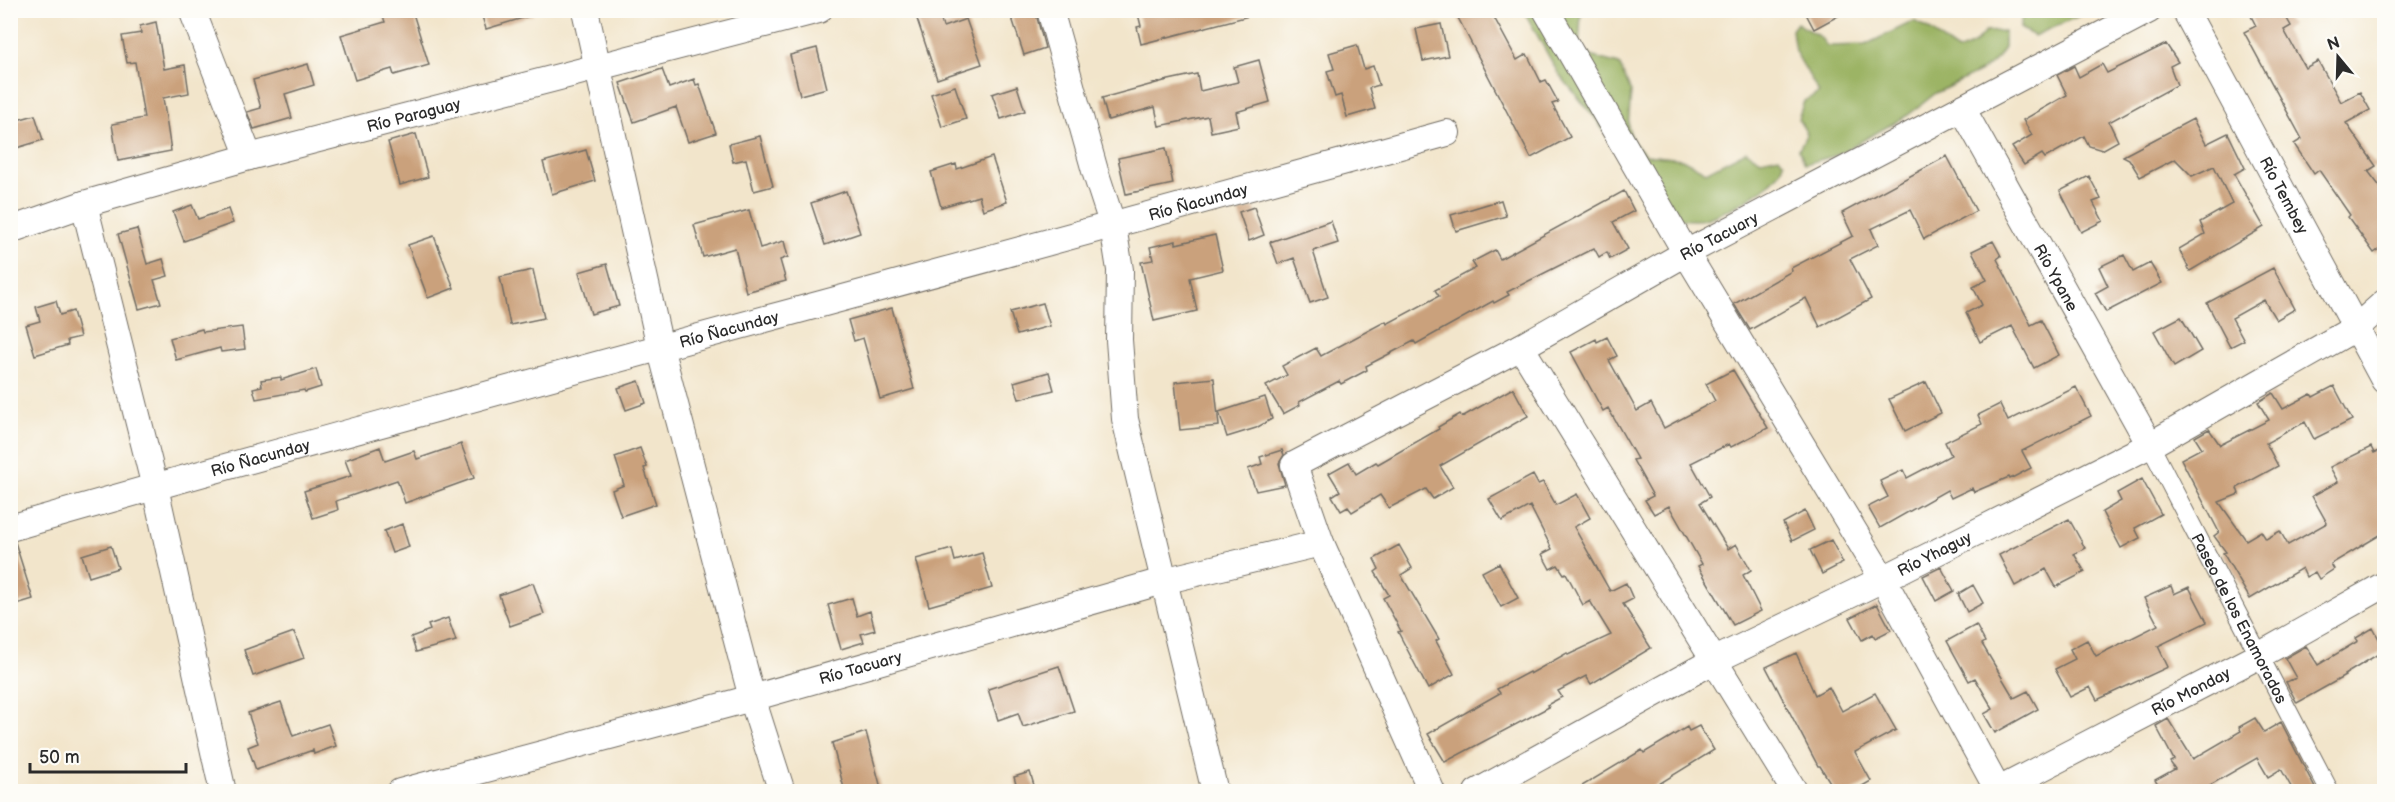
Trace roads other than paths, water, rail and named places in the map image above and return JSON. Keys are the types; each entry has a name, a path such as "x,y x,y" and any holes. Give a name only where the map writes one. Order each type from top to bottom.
{"street":[{"path":"192,10 249,157"},
{"path":"585,10 660,347 752,698 782,792"},
{"name":"Río Paraguay","path":"10,230 84,204 249,157 819,10"},
{"path":"1050,10 1113,226 1120,270 1119,340 1125,419 1215,792"},
{"path":"1546,10 1686,253 1883,579 1997,791"},
{"name":"Río Tacuary","path":"407,791 752,698 1163,581 1321,543 1294,465 1521,346 1686,253 2149,10"},
{"name":"Río Tembey","path":"2186,10 2385,380"},
{"name":"Río Ypane","path":"1962,108 2150,445"},
{"name":"Río Ñacunday","path":"10,528 660,347 1113,226 1447,133"},
{"path":"84,204 155,487 223,792"},
{"name":"Río Yhaguy","path":"1477,792 1715,660 1883,579 2150,445 2357,327 2385,303"},
{"path":"1521,346 1795,792"},
{"name":"Paseo de los Enamorados","path":"2150,445 2330,792"},
{"path":"1321,543 1432,792"},
{"name":"Río Monday","path":"1997,791 2260,655 2385,585"}]}
